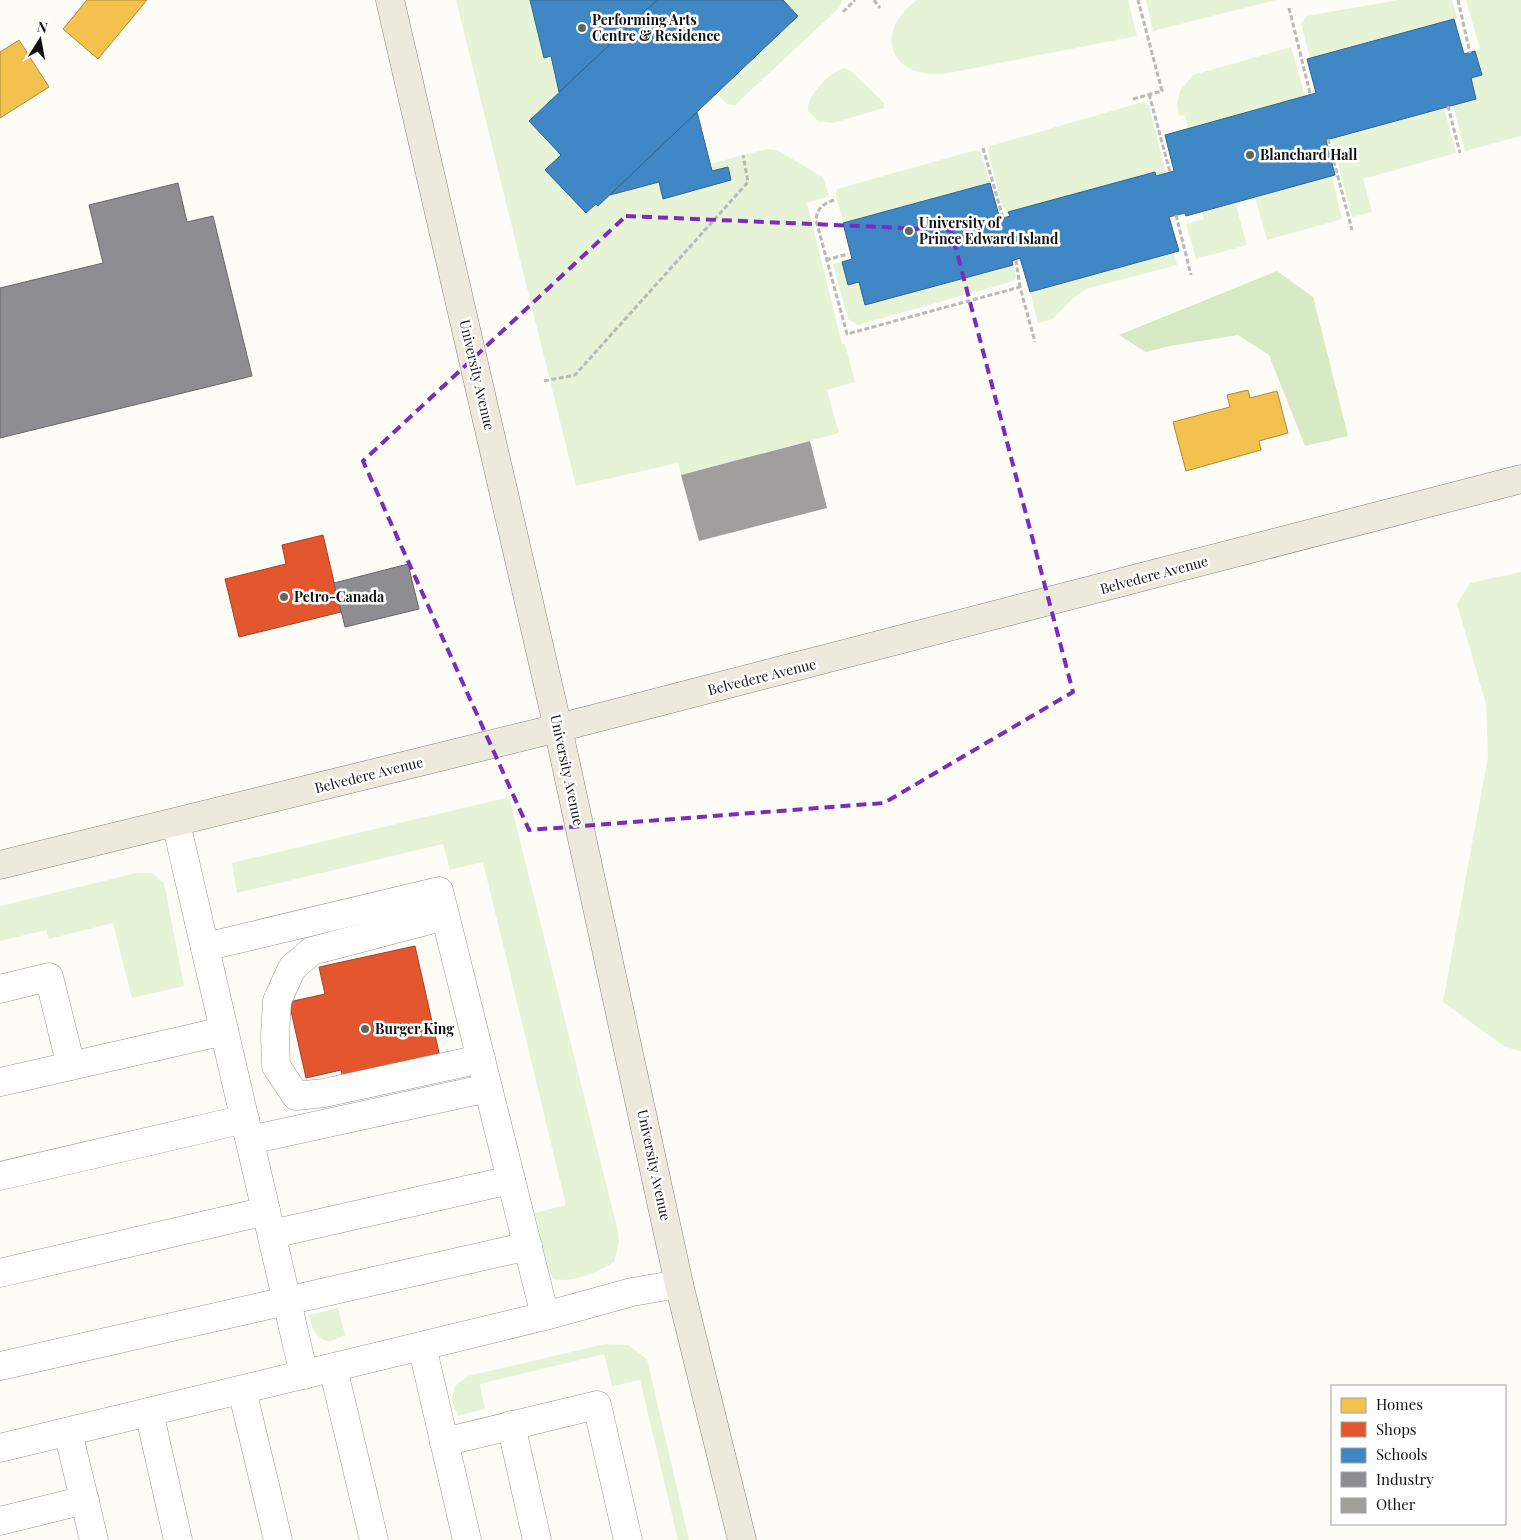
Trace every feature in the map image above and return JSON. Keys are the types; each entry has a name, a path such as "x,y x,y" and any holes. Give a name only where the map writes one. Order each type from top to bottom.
{"main road":[{"name":"University Avenue","path":"390,0 558,728 679,1284 742,1540"},
{"name":"Belvedere Avenue","path":"0,865 558,728 1521,479"}],"lane":[{"path":"176,823 304,1375"},
{"path":"205,947 439,891 545,1316"},
{"path":"445,916 312,951 292,968 277,1001 276,1066 296,1096 324,1093 481,1059"},
{"path":"0,989 49,977 71,1066"},
{"path":"0,1082 224,1031"},
{"path":"0,1176 247,1129 488,1088"},
{"path":"0,1273 269,1222 511,1180"},
{"path":"0,1366 528,1246"},
{"path":"0,1448 545,1316 632,1292 679,1284"},
{"path":"422,1346 467,1540"},
{"path":"333,1368 374,1540"},
{"path":"242,1390 278,1540"},
{"path":"444,1442 597,1404 628,1540"},
{"path":"149,1412 178,1540"},
{"path":"511,1425 538,1540"},
{"path":"68,1432 94,1540"},
{"path":"0,1520 84,1500"}],"path":[{"path":"843,12 855,0"},
{"path":"874,0 880,8"},
{"path":"1133,99 1162,91 1138,0"},
{"path":"1458,0 1470,53"},
{"path":"1289,8 1310,93"},
{"path":"1149,94 1170,172"},
{"path":"1448,106 1460,152"},
{"path":"1328,139 1352,230"},
{"path":"983,148 1003,218"},
{"path":"544,382 574,375 748,182 743,155"},
{"path":"834,200 825,203 817,212 817,228 847,334 1020,287"},
{"path":"1176,215 1191,275"},
{"path":"826,260 848,254"},
{"path":"1016,260 1020,287 1035,342"}],"highlighted area":[{"path":"626,216 951,230 1073,692 884,803 529,830 363,461"}],"green space":[{"path":"456,0 530,0 544,58 551,56 559,92 529,121 561,155 546,170 586,213 610,195 659,182 663,199 731,180 728,167 712,171 710,164 767,149 777,150 823,177 829,196 807,203 842,344 845,344 855,382 827,390 839,433 681,475 678,463 576,486"},
{"path":"783,0 842,0 839,8 735,105 727,104 717,94 798,17"},
{"path":"917,0 1128,0 1137,36 944,74 925,74 910,69 900,61 893,51 892,38 895,25 903,12"},
{"path":"1146,0 1276,0 1153,31"},
{"path":"1398,0 1452,0 1457,18 1310,58 1301,23 1307,16"},
{"path":"1466,0 1521,0 1521,136 1465,151 1453,105 1476,99 1471,78 1482,75 1475,51 1480,49"},
{"path":"1291,47 1305,96 1188,128 1185,115 1179,116 1177,104 1180,91 1193,75"},
{"path":"844,68 851,71 884,103 884,108 833,123 818,121 808,111 808,105 820,85 832,74"},
{"path":"1143,102 1149,106 1166,173 1156,176 1155,173 1008,212 1002,206 988,151 990,146"},
{"path":"1444,108 1456,153 1363,179 1372,212 1352,217 1331,138"},
{"path":"976,150 981,153 990,183 843,223 836,195 837,189"},
{"path":"1332,176 1342,219 1267,240 1255,197"},
{"path":"1235,202 1247,245 1196,259 1186,224 1204,219 1202,212"},
{"path":"1174,253 1177,265 1086,289 1071,300 1053,319 1038,323 1030,292"},
{"path":"842,262 848,285 859,282 865,305 1013,265 1016,276 1014,281 858,325 848,319 833,264"},
{"path":"1277,271 1313,297 1348,436 1305,446 1269,355 1238,335 1170,346 1146,352 1119,335"},
{"path":"1521,572 1521,1051 1505,1047 1443,1002 1488,757 1486,704 1457,604 1470,583"},
{"path":"509,797 618,1231 619,1242 614,1262 600,1270 568,1280 553,1279 547,1265 535,1213 566,1205 483,862 450,870 443,844 237,893 232,863"},
{"path":"137,873 152,873 164,883 184,986 132,998 113,923 49,939 46,930 0,941 0,906"},
{"path":"338,1308 345,1335 329,1342 320,1338 315,1332 309,1315"},
{"path":"605,1344 628,1345 647,1359 689,1540 678,1540 640,1380 612,1386 604,1354 480,1384 485,1409 458,1416 452,1401 455,1386 468,1376"}],"building: Homes":[{"path":"87,0 147,0 98,59 63,29"},
{"path":"19,40 49,87 0,118 0,52"},
{"path":"1248,390 1250,398 1277,391 1288,433 1259,441 1261,450 1186,471 1173,422 1230,407 1227,395"}],"building: Shops":[{"name":"Petro-Canada","path":"323,535 341,612 239,637 225,579 286,564 282,545"},
{"name":"Burger King","path":"415,946 440,1057 343,1078 341,1070 306,1078 289,1002 325,994 319,967"}],"building: Schools":[{"name":"Performing Arts Centre & Residence","path":"530,0 657,0 559,92 551,56 544,58"},
{"path":"657,0 783,0 798,16 598,206 596,204 586,213 545,170 561,155 529,121"},
{"name":"Blanchard Hall","path":"1454,19 1464,54 1475,51 1482,75 1471,78 1476,99 1326,140 1335,175 1186,216 1185,213 1169,217 1179,251 1030,292 1020,258 1012,261 1013,265 865,305 859,282 848,285 842,262 852,259 843,223 990,183 1000,219 1010,216 1008,212 1155,172 1156,176 1174,171 1165,135 1316,93 1307,59"},
{"path":"697,112 712,171 728,167 731,180 663,199 659,182 610,195"}],"building: Industry":[{"path":"178,183 187,222 213,216 252,376 0,438 0,288 103,263 89,205"},
{"path":"408,564 419,609 345,627 334,583"}],"building: Other":[{"path":"810,441 827,508 699,541 681,475"}],"place":[{"name":"Performing Arts Centre & Residence","path":"582,28"},
{"name":"Blanchard Hall","path":"1250,155"},
{"name":"University of Prince Edward Island","path":"909,231"},
{"name":"Petro-Canada","path":"284,597"},
{"name":"Burger King","path":"365,1029"}]}
